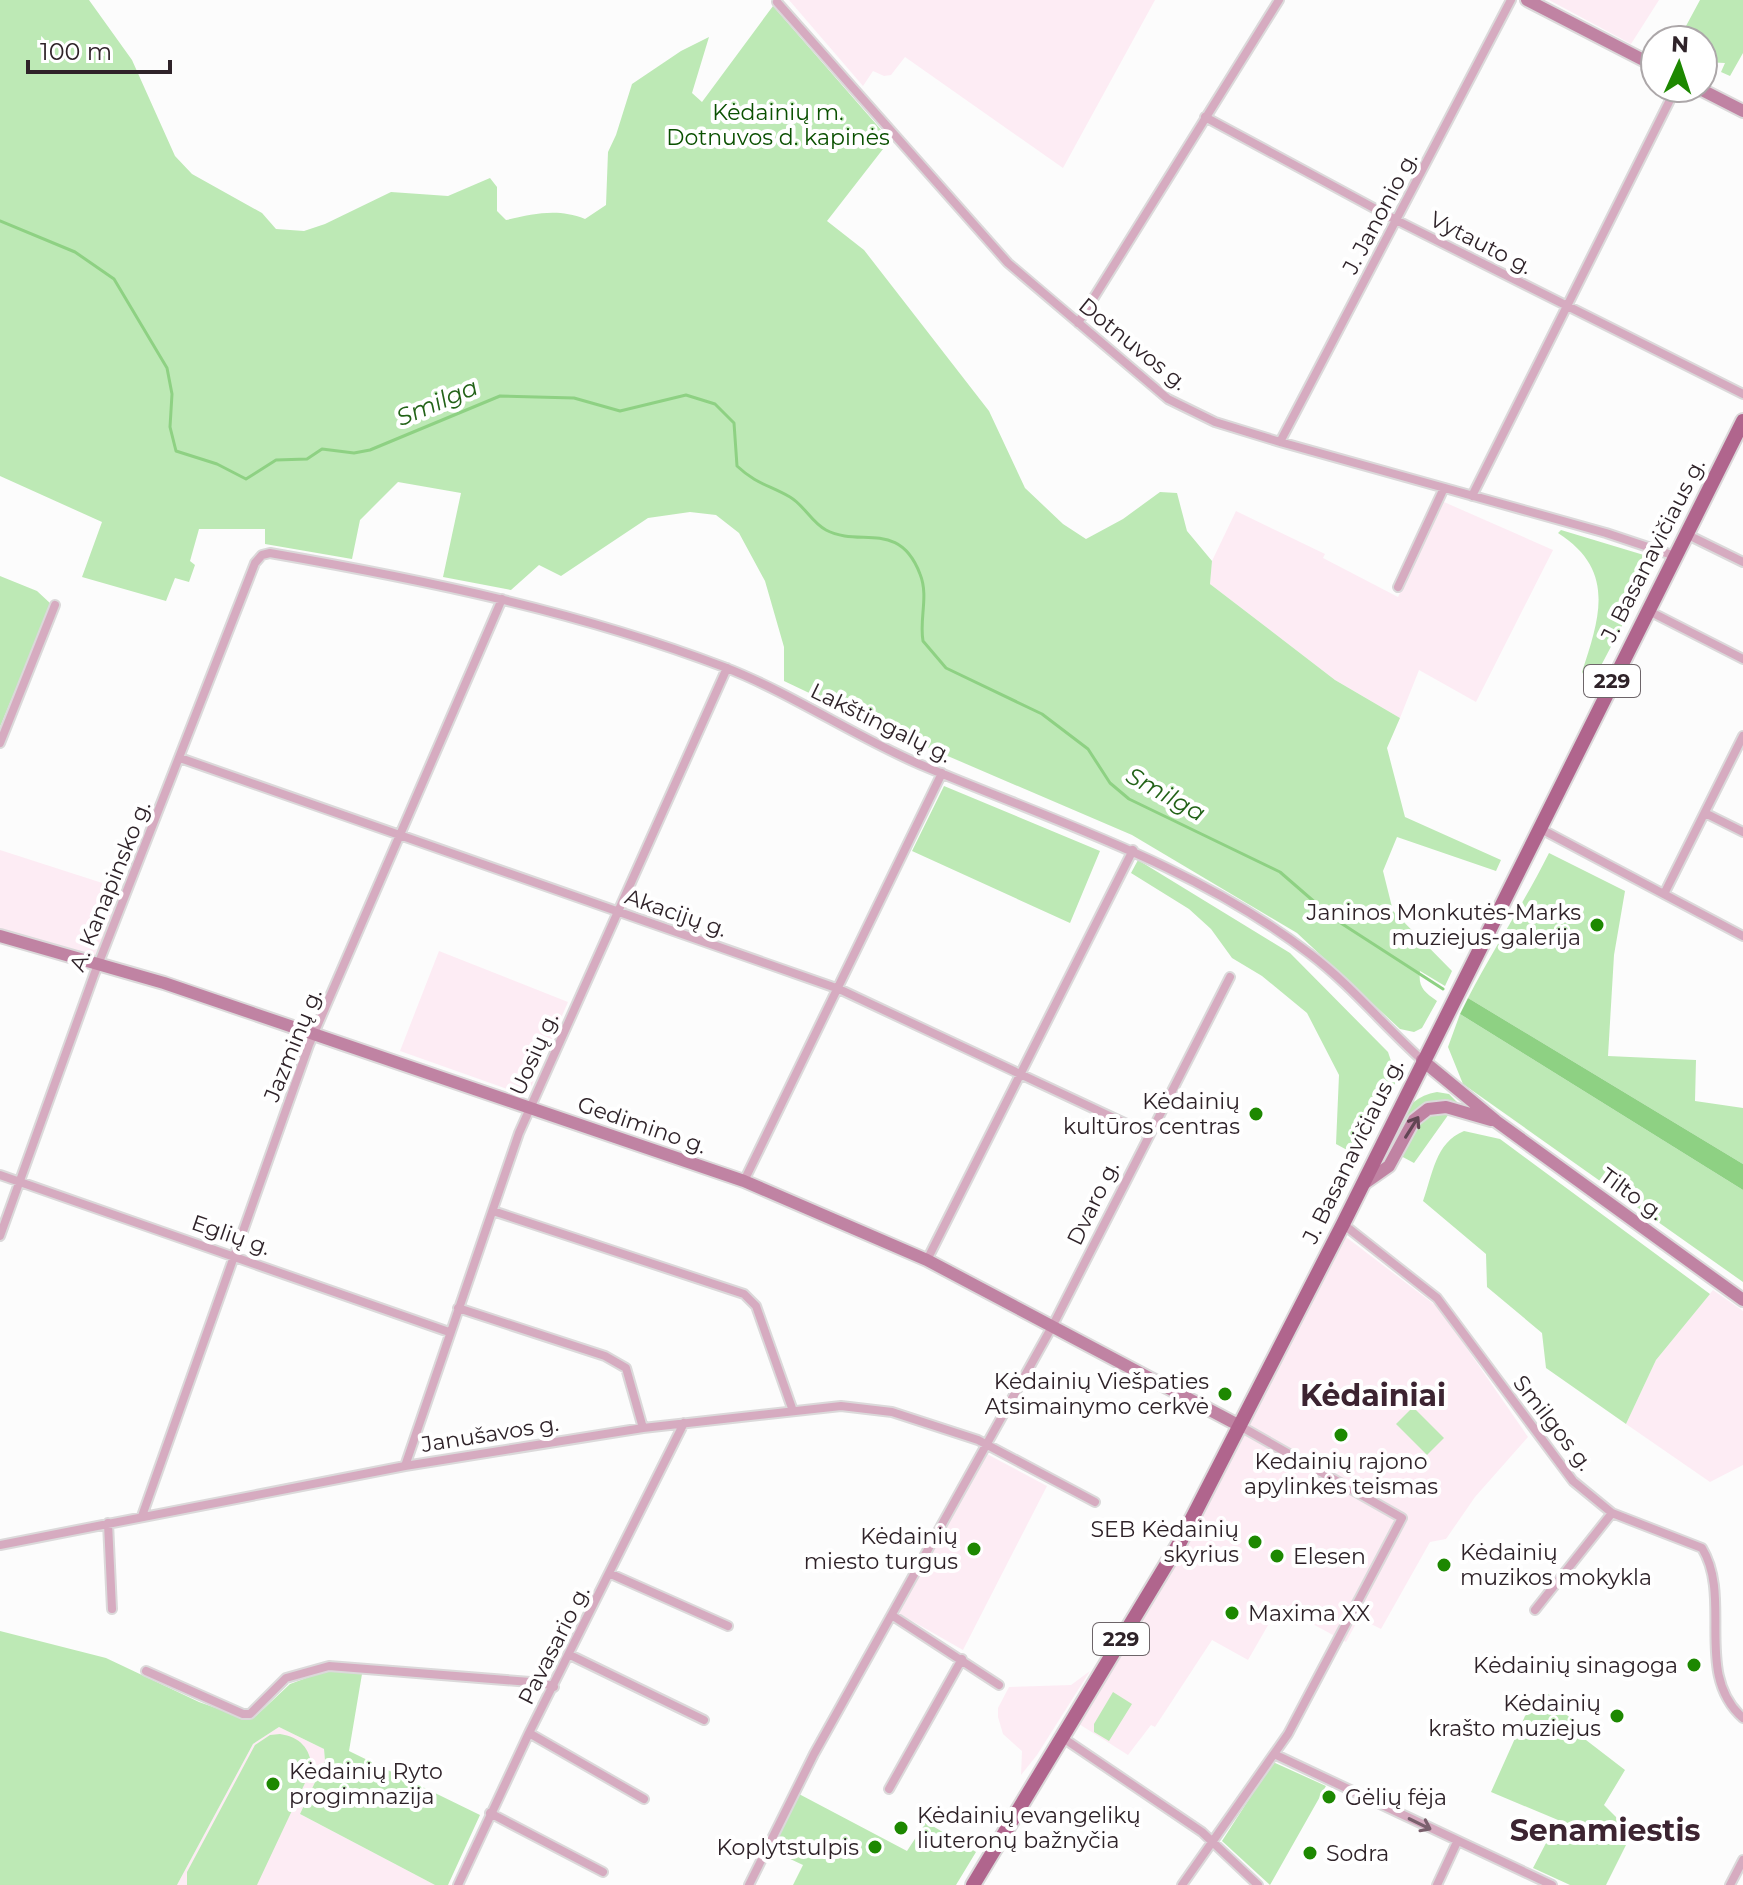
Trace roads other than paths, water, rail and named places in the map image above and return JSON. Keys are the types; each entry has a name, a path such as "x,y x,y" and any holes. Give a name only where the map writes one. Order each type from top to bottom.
{"main road":[{"path":"1527,0 1639,58"},
{"path":"1719,99 1743,111"},
{"name":"J. Basanavičiaus g.","path":"973,1885 1180,1542 1343,1224 1422,1060 1743,421"},
{"name":"Gedimino g.","path":"0,936 164,983 744,1181 927,1260 1240,1426"},
{"name":"Tilto g.","path":"1422,1060 1496,1121 1743,1300"},
{"name":"Tilto g.","path":"1362,1185 1389,1166 1414,1120 1428,1109 1446,1107 1496,1121"}],"street":[{"path":"1078,323 1279,0"},
{"name":"J. Janonio g.","path":"1280,442 1511,0"},
{"name":"Dotnuvos g.","path":"777,2 1008,263 1177,404 1215,422 1280,442 1675,556"},
{"path":"1472,496 1668,104"},
{"name":"Vytauto g.","path":"1205,117 1396,220 1743,394"},
{"path":"1398,587 1444,488"},
{"path":"1686,534 1743,562"},
{"name":"Lakštingalų g.","path":"262,555 376,572 502,599 623,631 727,668 942,773 1133,850 1301,947 1422,1060"},
{"name":"A. Kanapinsko g.","path":"0,1236 100,965 255,563 262,555"},
{"name":"Jazminų g.","path":"142,1516 314,1034 502,599"},
{"path":"0,743 55,605"},
{"path":"1647,610 1743,659"},
{"name":"Uosių g.","path":"405,1466 529,1108 727,668"},
{"path":"0,713 10,717"},
{"path":"1664,894 1743,736"},
{"name":"Akacijų g.","path":"180,758 839,989 1148,1134"},
{"path":"744,1181 942,773"},
{"path":"1705,813 1743,832"},
{"path":"1539,828 1743,936"},
{"path":"927,1260 1133,850"},
{"name":"Dvaro g.","path":"749,1885 814,1754 1053,1325 1230,977"},
{"name":"Eglių g.","path":"0,1175 449,1332"},
{"path":"493,1211 744,1294 756,1306 793,1411"},
{"name":"Smilgos g.","path":"1343,1224 1437,1298 1561,1467 1612,1513 1702,1548 1713,1573 1715,1652 1723,1689 1743,1718"},
{"path":"458,1308 605,1356 626,1368 643,1428"},
{"name":"Janušavos g.","path":"0,1545 405,1466 643,1428 793,1411 866,1408 923,1421 986,1444 1095,1502"},
{"name":"Pavasario g.","path":"458,1885 529,1733 684,1423"},
{"path":"1182,1885 1274,1754 1402,1518 1240,1426"},
{"path":"1535,1610 1612,1513"},
{"path":"108,1523 112,1609"},
{"path":"611,1574 728,1626"},
{"path":"893,1616 999,1685"},
{"path":"570,1655 704,1720"},
{"path":"889,1789 962,1659"},
{"path":"146,1671 243,1714 250,1714 286,1678 329,1666 543,1683 554,1687"},
{"path":"529,1733 644,1799"},
{"path":"1063,1738 1124,1776 1213,1843 1258,1885"},
{"path":"1274,1754 1552,1885"},
{"path":"490,1813 603,1872"},
{"path":"1437,1885 1457,1842"},
{"path":"1730,1885 1743,1860"}],"waterway":[{"name":"Smilga","path":"0,221 75,252 114,279 167,368 172,394 170,427 176,451 217,464 246,479 276,460 307,459 322,449 354,453 370,450 500,396 574,398 620,411 686,395 715,404 734,423 737,466 744,472 795,500 826,530 839,535 890,541 901,546 911,557 923,582 923,641 946,668 1042,714 1088,749 1110,783 1129,799 1280,872 1333,918 1443,989"}],"place":[{"name":"Janinos Monkutės-Marks muziejus-galerija","path":"1597,925"},
{"name":"Kėdainių kultūros centras","path":"1256,1114"},
{"name":"Kėdainių Viešpaties Atsimainymo cerkvė","path":"1225,1394"},
{"name":"Kedainių rajono apylinkės teismas","path":"1341,1435"},
{"name":"SEB Kėdainių skyrius","path":"1255,1542"},
{"name":"Kėdainių miesto turgus","path":"974,1549"},
{"name":"Elesen","path":"1277,1556"},
{"name":"Kėdainių muzikos mokykla","path":"1444,1565"},
{"name":"Maxima XX","path":"1232,1613"},
{"name":"Kėdainių sinagoga","path":"1694,1665"},
{"name":"Kėdainių krašto muziejus","path":"1617,1716"},
{"name":"Kėdainių Ryto progimnazija","path":"273,1784"},
{"name":"Gėlių fėja","path":"1329,1797"},
{"name":"Kėdainių evangelikų liuteronų bažnyčia","path":"901,1828"},
{"name":"Koplytstulpis","path":"875,1847"},
{"name":"Sodra","path":"1310,1853"}],"district":[{"name":"Kėdainiai","path":"1373,1395"},
{"name":"Senamiestis","path":"1605,1830"}],"park label":[{"name":"Kėdainių m. Dotnuvos d. kapinės","path":"778,124"}]}
